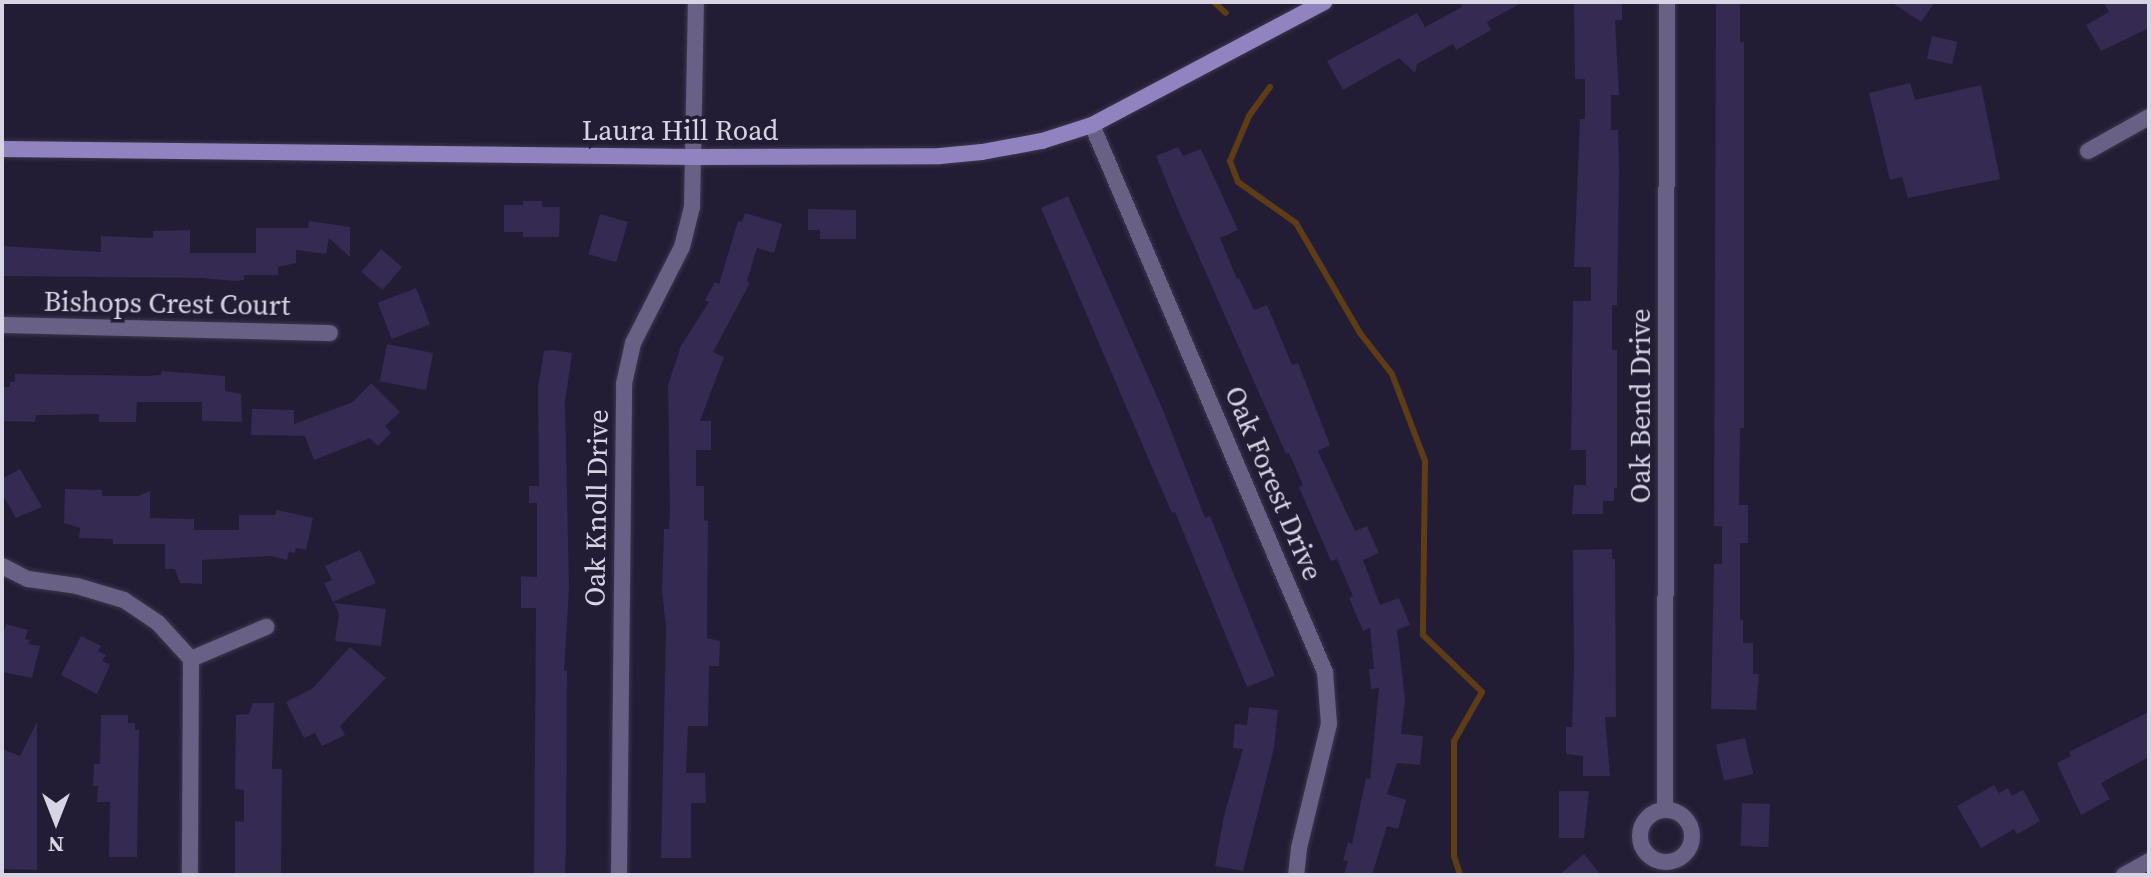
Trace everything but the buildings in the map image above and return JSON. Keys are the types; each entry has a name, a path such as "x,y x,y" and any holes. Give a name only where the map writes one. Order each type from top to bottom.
{"main road":[{"name":"Laura Hill Road","path":"2,149 694,157 940,156 1042,141 1092,125 1324,2"}],"street":[{"name":"Oak Knoll Drive","path":"619,875 624,384 633,343 682,247 692,207 696,2"},
{"name":"Oak Bend Drive","path":"1665,810 1667,2"},
{"path":"2088,151 2149,117"},
{"name":"Oak Forest Drive","path":"1092,125 1325,672 1329,724 1299,848 1296,875"},
{"name":"Bishops Crest Court","path":"2,325 330,333"},
{"path":"2,566 28,579 77,586 124,600 158,623 191,659 190,875"},
{"path":"191,659 266,627"},
{"path":"2124,875 2149,861"}],"waterway":[{"path":"1214,2 1226,13"},
{"path":"1270,87 1249,116 1230,161 1238,182 1296,223 1360,333 1392,374 1425,461 1423,635 1482,692 1454,741 1454,856 1460,875"}]}
